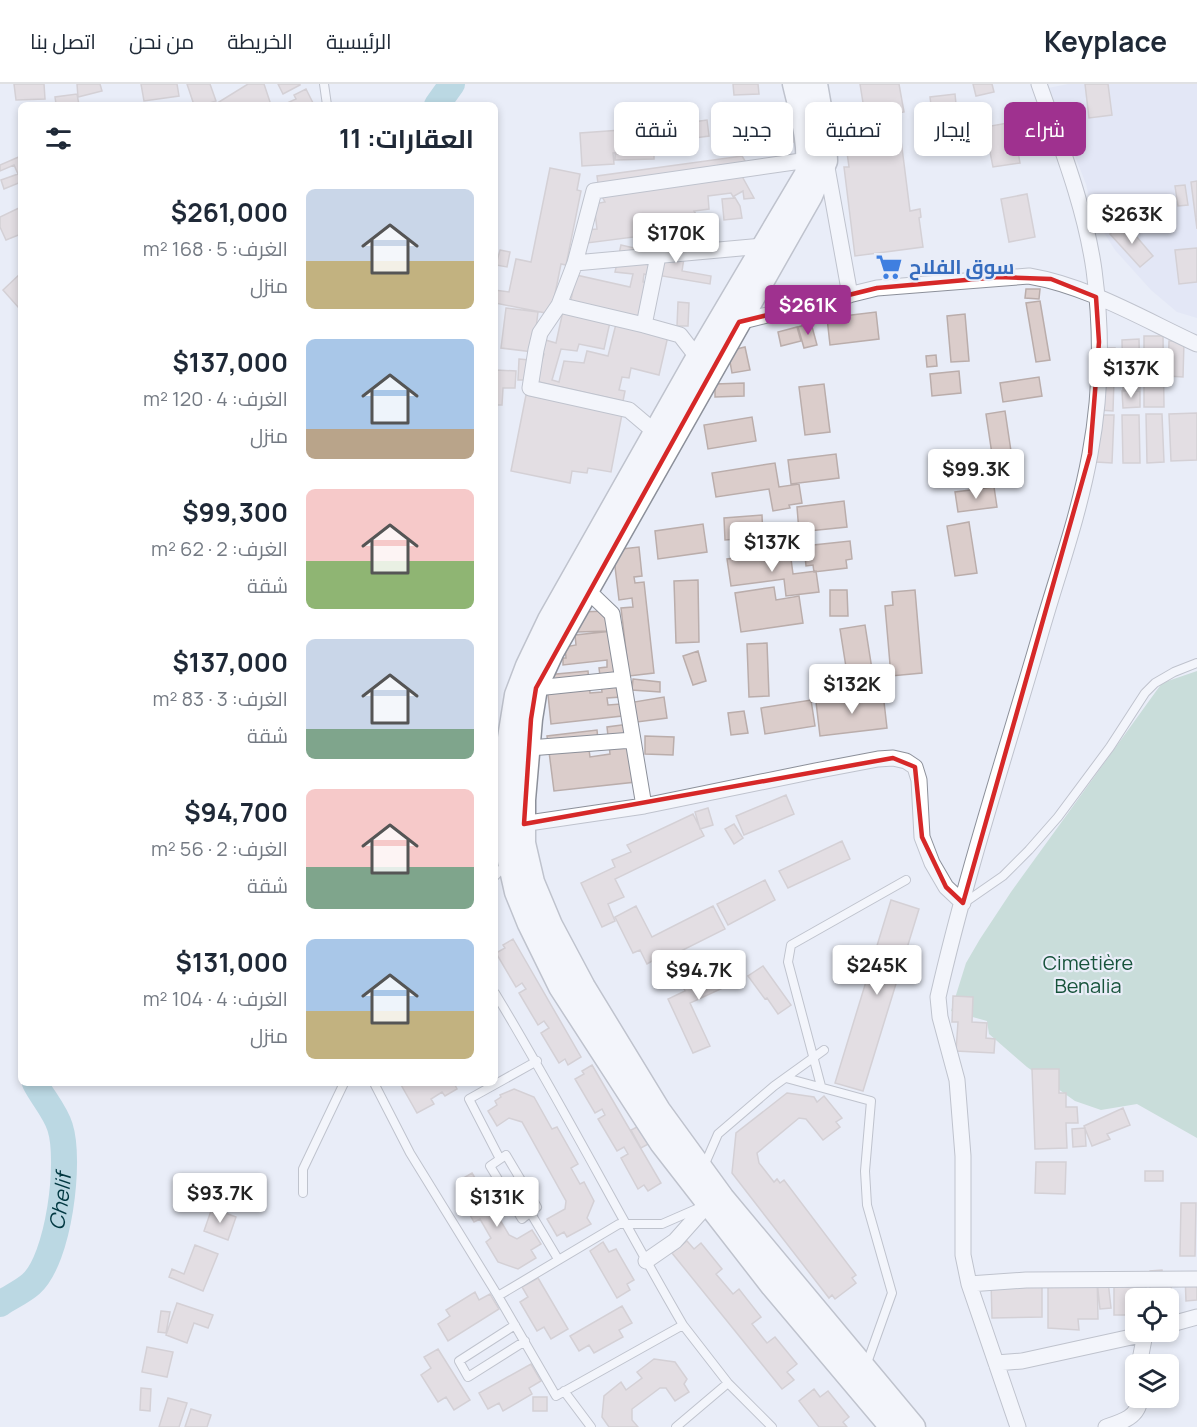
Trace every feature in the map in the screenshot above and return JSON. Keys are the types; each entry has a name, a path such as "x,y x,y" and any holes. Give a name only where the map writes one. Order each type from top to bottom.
{"street":[{"path":"794,84 807,138 817,161 850,295"},
{"path":"816,84 825,135 817,161 811,196 587,590 553,651 536,688 524,800 502,869 516,892 560,987 661,1143 865,1368 914,1427"},
{"path":"1018,1427 969,1284 963,1255 963,1156 957,1080 940,1017 938,997 1042,626 1070,536 1090,454 1096,401 1098,354 1094,269 1073,184 1039,84"},
{"path":"817,161 806,174 697,357 549,620 516,695 509,738 515,825 524,843 533,882 551,926 584,987 659,1110 702,1169 714,1199 772,1286 891,1427"},
{"path":"655,432 629,410 530,388 540,333 559,305 575,263 594,191 817,161"},
{"path":"575,263 763,246"},
{"path":"644,325 658,256"},
{"path":"740,322 877,288 1029,276 1051,279 1096,297 1197,344"},
{"path":"559,305 681,336 697,357"},
{"path":"587,590 612,614 644,806"},
{"path":"536,688 623,679"},
{"path":"529,748 633,740"},
{"path":"515,825 644,806 878,759 893,758 906,761 915,767 919,780 922,837 932,863 946,887 963,903"},
{"path":"646,1261 675,1242 714,1199"},
{"path":"969,1284 1026,1280 1197,1279"},
{"path":"1179,1322 1197,1317"},
{"path":"996,1363 1022,1361 1125,1338"},
{"path":"1106,1427 1129,1420 1136,1408"}],"lane":[{"path":"324,84 327,102"},
{"path":"963,903 1003,876 1036,842 1077,790 1145,693 1155,683 1174,672 1197,663"},
{"path":"821,1086 788,962 791,945 906,880"},
{"path":"498,998 537,1061 605,1184 624,1224 683,1324 728,1383 772,1427"},
{"path":"702,1169 718,1134 824,1050"},
{"path":"498,1083 537,1061"},
{"path":"786,1078 871,1101 865,1171 867,1205 892,1293 865,1368"},
{"path":"303,1192 303,1169 344,1086"},
{"path":"376,1086 410,1154 498,1296 556,1396 683,1324"},
{"path":"492,1086 469,1099 500,1159"},
{"path":"506,1155 537,1207 522,1219 490,1166 500,1159 506,1155"},
{"path":"498,1296 619,1224 662,1224 714,1199"},
{"path":"530,1212 558,1259"},
{"path":"515,1325 459,1360 468,1377 525,1341"},
{"path":"676,1427 728,1383"},
{"path":"564,1391 591,1427"}],"highlighted area":[{"path":"999,277 1051,279 1096,297 1099,342 1090,454 963,903 946,887 922,837 915,767 893,758 524,824 531,719 536,688 739,322 877,288"}],"shaded area":[{"path":"1068,84 1197,84 1197,318 1177,312 1151,290 1115,250 1101,228 1091,205 1075,156 1086,156 1086,102 1054,102 1048,88"}],"green space":[{"name":"Cimetière Benalia","path":"1197,671 1197,1138 1137,1104 1101,1110 1075,1101 1027,1067 989,1034 987,1021 951,1011 966,963 980,939 1011,892 1162,683"}],"building":[{"path":"14,84 44,84 45,99 16,100"},
{"path":"77,84 100,84 102,91 78,97"},
{"path":"141,84 177,84 179,96 144,101"},
{"path":"187,84 210,84 216,101 193,102"},
{"path":"248,84 264,84 270,102 219,102"},
{"path":"278,84 300,84 300,85 283,94"},
{"path":"733,84 758,84 759,94 734,95"},
{"path":"860,84 899,84 904,112 902,112 902,102 863,102"},
{"path":"973,84 992,84 994,92 976,96"},
{"path":"1085,84 1108,84 1112,115 1089,118"},
{"path":"306,89 312,102 290,102 296,99 294,95"},
{"path":"77,94 78,102 56,102 55,97"},
{"path":"955,94 956,102 931,102 930,97"},
{"path":"707,120 709,136 699,137 699,121"},
{"path":"1004,124 1004,156 1019,156 1020,163 993,167 991,156 992,126"},
{"path":"614,131 614,164 582,166 580,133"},
{"path":"902,148 910,211 920,209 923,247 855,256 844,167 849,167 847,156 902,156"},
{"path":"615,156 654,156 654,159 615,160"},
{"path":"742,156 748,166 742,169 743,178 754,198 744,199 743,191 734,196 740,206 742,218 724,220 722,199 734,198 731,193 708,196 709,209 694,211 704,228 587,243 585,230 597,229 594,204 605,202 599,191 597,176"},
{"path":"18,157 18,174 14,165 0,171 0,165"},
{"path":"550,168 580,174 577,190 581,191 566,265 561,264 551,314 498,304 498,290 509,292 516,259 531,262"},
{"path":"18,174 18,183 4,189 1,180"},
{"path":"1197,181 1197,229 1191,182"},
{"path":"1185,185 1188,205 1178,206 1175,186"},
{"path":"1027,194 1035,237 1009,242 1001,199"},
{"path":"18,208 18,235 6,240 0,227 0,217"},
{"path":"1124,222 1153,256 1140,267 1110,234"},
{"path":"661,241 686,245 682,271 711,276 710,284 656,275"},
{"path":"621,245 656,253 651,276 644,274 643,282 648,283 639,324 569,310 576,275 630,287 633,274 615,272"},
{"path":"1197,248 1197,282 1179,284 1175,250"},
{"path":"500,250 510,252 507,267 498,265"},
{"path":"18,276 18,307 3,290"},
{"path":"1026,289 1040,289 1039,299 1025,298"},
{"path":"1040,301 1050,360 1036,362 1026,303"},
{"path":"678,302 689,303 688,326 677,326"},
{"path":"506,308 538,312 533,352 501,348"},
{"path":"563,311 610,322 604,349 579,344 577,351 561,349 552,380 559,382 564,361 584,363 587,351 608,356 616,324 668,336 659,375 631,368 629,378 622,377 619,390 625,391 623,401 535,381 544,354 539,353 542,339 556,343"},
{"path":"876,312 879,339 830,345 827,318"},
{"path":"965,314 969,361 951,362 947,316"},
{"path":"811,323 817,345 804,348 798,327"},
{"path":"797,327 801,341 781,346 778,332"},
{"path":"1144,336 1163,336 1164,407 1144,407"},
{"path":"1139,339 1140,389 1123,390 1122,340"},
{"path":"1169,341 1184,341 1183,377 1168,376"},
{"path":"745,347 750,370 732,373 728,351"},
{"path":"1101,348 1115,348 1113,411 1099,410"},
{"path":"936,355 937,366 927,367 926,356"},
{"path":"519,359 529,360 528,380 518,380"},
{"path":"498,370 516,371 515,388 503,388 502,405 498,405"},
{"path":"959,371 961,393 932,396 930,374"},
{"path":"1039,377 1042,396 1003,402 1000,383"},
{"path":"744,383 744,396 715,397 715,384"},
{"path":"824,384 830,432 805,435 799,387"},
{"path":"1122,391 1140,391 1140,407 1123,408"},
{"path":"526,395 622,414 611,472 588,468 587,473 572,471 570,483 511,471"},
{"path":"1005,411 1015,478 996,481 986,414"},
{"path":"1197,413 1197,460 1171,461 1169,414"},
{"path":"1146,414 1162,414 1164,462 1147,463"},
{"path":"1098,415 1114,415 1112,463 1096,462"},
{"path":"1122,415 1139,415 1140,463 1123,463"},
{"path":"752,417 756,441 708,449 704,425"},
{"path":"836,454 839,478 791,484 788,460"},
{"path":"775,463 779,487 799,484 802,503 773,511 769,489 716,497 712,473"},
{"path":"994,487 997,507 958,512 955,492"},
{"path":"844,501 847,527 799,532 797,507"},
{"path":"762,515 763,537 725,540 724,518"},
{"path":"969,522 977,573 955,576 947,526"},
{"path":"703,524 707,552 658,559 655,531"},
{"path":"850,541 852,559 846,560 847,568 814,572 813,565 806,566 804,546"},
{"path":"639,547 642,576 634,577 635,583 644,582 654,673 629,676 621,608 633,607 632,598 619,600 613,550"},
{"path":"790,551 793,574 816,571 819,592 786,596 784,579 731,586 727,559"},
{"path":"698,580 699,642 676,643 674,581"},
{"path":"774,587 776,600 799,596 803,623 741,632 735,593"},
{"path":"830,590 847,590 848,616 830,616"},
{"path":"915,590 922,673 891,676 885,606 893,605 892,592"},
{"path":"610,611 610,631 577,632 577,612"},
{"path":"865,625 874,682 849,686 840,629"},
{"path":"613,631 621,697 607,698 608,705 621,704 622,716 551,724 546,675 588,671 590,693 602,692 599,668 607,667 607,660 563,665 563,658 566,658 565,647 576,645 575,635"},
{"path":"767,643 769,696 749,697 747,644"},
{"path":"698,651 706,681 693,685 683,656"},
{"path":"633,679 660,682 660,692 632,690"},
{"path":"883,693 887,728 820,736 816,702"},
{"path":"664,697 667,718 637,722 634,702"},
{"path":"811,700 815,726 765,734 761,708"},
{"path":"744,711 748,733 731,735 728,713"},
{"path":"629,724 636,782 554,791 547,736 597,730 598,740 588,742 590,757 610,754 607,727"},
{"path":"645,736 674,737 673,755 645,754"},
{"path":"786,795 794,814 744,835 736,816"},
{"path":"708,808 713,825 700,829 695,812"},
{"path":"693,814 704,836 615,879 624,897 608,904 615,921 602,927 581,883 615,867 612,860 631,852 627,845"},
{"path":"734,824 743,838 734,844 725,829"},
{"path":"842,841 850,859 788,888 779,871"},
{"path":"765,880 775,900 728,925 717,904"},
{"path":"891,900 919,909 863,1091 835,1083"},
{"path":"636,906 652,937 713,906 725,929 661,961 659,957 647,964 640,950 633,953 615,917"},
{"path":"513,939 581,1057 568,1065 565,1059 559,1063 541,1033 549,1028 544,1021 538,1025 519,993 526,989 522,983 516,987 498,956 498,952 505,948 503,945"},
{"path":"726,960 736,982 690,1003 710,1046 693,1053 668,999 685,991 680,981"},
{"path":"763,966 791,1005 778,1014 748,976"},
{"path":"953,996 973,997 972,1022 987,1023 986,1038 995,1039 994,1053 956,1051 958,1022 952,1022"},
{"path":"592,1065 661,1183 648,1191 644,1185 638,1189 621,1158 628,1154 624,1147 617,1151 598,1119 605,1115 602,1109 595,1113 575,1079 584,1074 582,1071"},
{"path":"1032,1069 1059,1069 1059,1093 1066,1093 1066,1107 1077,1107 1078,1123 1066,1123 1067,1148 1035,1149"},
{"path":"402,1086 456,1086 457,1089 445,1096 442,1092 431,1099 434,1104 417,1113"},
{"path":"514,1089 534,1097 552,1129 557,1127 578,1164 571,1168 580,1184 584,1182 594,1201 587,1218 591,1224 567,1237 564,1232 557,1236 547,1219 565,1209 566,1201 522,1122 509,1118 497,1126 488,1111 497,1105 495,1101 501,1097 500,1095"},
{"path":"787,1093 814,1097 817,1102 824,1096 842,1118 836,1122 840,1127 823,1140 806,1119 799,1118 757,1153 759,1163 774,1182 777,1179 780,1183 784,1180 856,1275 852,1278 856,1283 835,1299 832,1295 829,1298 732,1173 736,1133"},
{"path":"1123,1108 1130,1125 1107,1134 1110,1139 1092,1146 1084,1126"},
{"path":"641,1125 652,1142 641,1148 631,1130"},
{"path":"1085,1128 1086,1146 1073,1147 1072,1129"},
{"path":"1036,1162 1066,1162 1065,1194 1035,1193"},
{"path":"1145,1171 1163,1171 1163,1181 1145,1181"},
{"path":"472,1173 509,1235 517,1239 532,1230 541,1244 531,1250 536,1258 518,1269 498,1262 486,1242 491,1238 480,1219 474,1222 458,1194 466,1189 460,1180"},
{"path":"1181,1203 1196,1203 1195,1256 1180,1256"},
{"path":"212,1208 236,1217 228,1240 204,1231"},
{"path":"687,1241 694,1249 701,1243 722,1269 716,1274 733,1294 739,1289 761,1317 752,1324 767,1343 775,1337 797,1364 787,1372 794,1380 782,1389 672,1253"},
{"path":"603,1242 609,1252 616,1249 634,1280 627,1284 630,1290 617,1298 590,1251"},
{"path":"195,1245 218,1254 203,1291 169,1277 172,1269 184,1274"},
{"path":"1162,1270 1163,1280 1171,1280 1171,1288 1150,1288 1150,1271"},
{"path":"1114,1273 1146,1273 1146,1288 1125,1288 1125,1315 1114,1315"},
{"path":"1185,1273 1197,1273 1197,1300 1186,1301"},
{"path":"1097,1274 1098,1319 1078,1319 1079,1330 1048,1328 1048,1275"},
{"path":"538,1278 568,1329 551,1339 544,1327 537,1331 520,1302 528,1297 522,1287"},
{"path":"1042,1278 1042,1317 992,1318 991,1280"},
{"path":"1097,1281 1108,1281 1111,1308 1100,1309"},
{"path":"475,1292 479,1300 490,1294 499,1309 448,1341 438,1324 450,1316 446,1310"},
{"path":"177,1303 213,1315 208,1328 194,1323 187,1343 166,1335"},
{"path":"622,1306 632,1323 619,1330 623,1337 594,1353 589,1345 579,1351 570,1336"},
{"path":"161,1311 170,1312 166,1333 158,1332"},
{"path":"147,1347 173,1352 167,1377 142,1372"},
{"path":"438,1349 470,1400 454,1410 446,1397 438,1402 421,1375 431,1368 424,1357"},
{"path":"654,1359 675,1362 687,1379 684,1384 689,1392 675,1401 666,1388 660,1388 632,1409 632,1420 638,1427 609,1427 602,1417 604,1396 621,1382 626,1390 642,1378 637,1372"},
{"path":"531,1364 541,1381 529,1388 532,1394 503,1411 499,1403 488,1409 479,1393"},
{"path":"141,1388 151,1389 150,1411 140,1410"},
{"path":"814,1389 820,1397 828,1391 849,1417 843,1422 847,1427 819,1427 799,1401"},
{"path":"533,1397 547,1397 547,1411 533,1411"},
{"path":"168,1398 187,1403 179,1427 159,1427"},
{"path":"191,1409 211,1415 207,1427 185,1427"}],"waterway":[{"name":"Chelif","path":"439,102 452,84"},
{"name":"Chelif","path":"0,1304 31,1284 41,1271 49,1254 60,1209 63,1185 63,1142 55,1115 37,1086"}],"place":[{"name":"سوق الفلاح","path":"889,267"}]}
